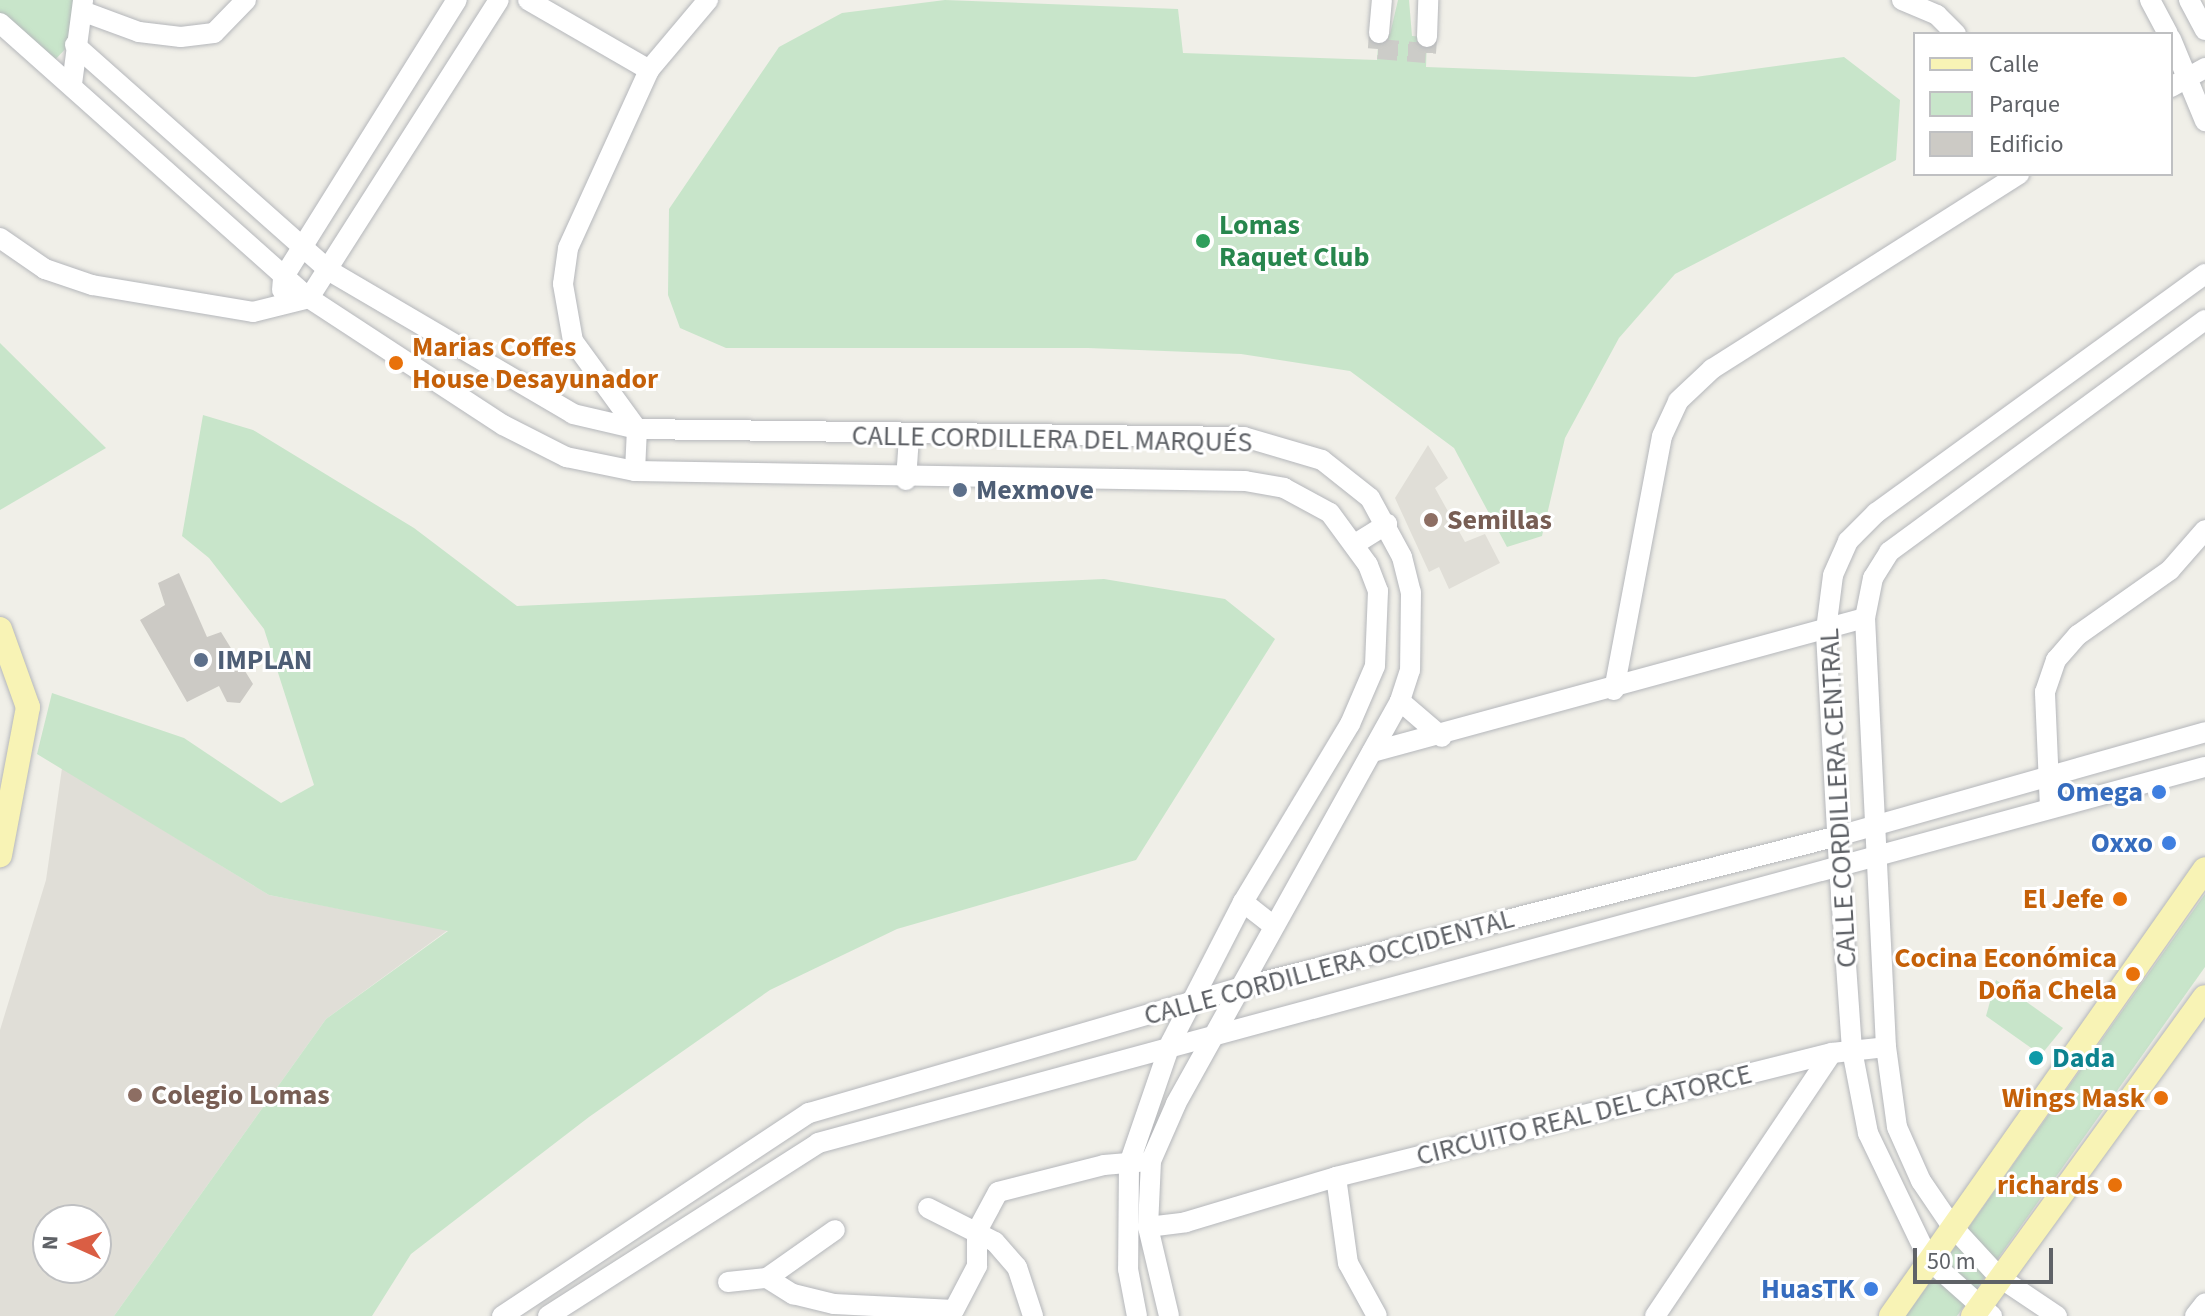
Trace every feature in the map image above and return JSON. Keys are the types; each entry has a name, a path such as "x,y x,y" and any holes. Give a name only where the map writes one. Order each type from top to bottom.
{"main road":[{"path":"0,629 28,707 0,855"},
{"path":"1891,1316 1951,1225 2205,869"},
{"path":"1981,1313 1999,1277 2205,997"}],"street":[{"path":"72,84 82,5 139,32 181,37 214,33 246,0"},
{"path":"280,302 283,278 457,0"},
{"path":"0,238 45,269 92,285 253,312 280,302 309,298 499,0"},
{"path":"528,0 649,70"},
{"path":"635,471 637,429 573,341 563,284 580,214 649,70 708,0"},
{"path":"1427,37 1428,0"},
{"path":"1902,0 1937,15 1954,32"},
{"path":"2150,0 2168,32"},
{"path":"2189,0 2205,30"},
{"path":"1379,33 1382,1"},
{"name":"CALLE CORDILLERA DEL MARQUÉS","path":"0,23 309,298 503,425 566,457 635,471 906,480 1245,481 1284,488 1330,513 1355,544 1378,591 1375,666 1350,724 1243,902 1171,1042 1129,1164 1128,1269 1137,1316"},
{"path":"2173,40 2198,72 2205,121"},
{"name":"CALLE CORDILLERA DEL MARQUÉS","path":"75,45 328,270 573,414 637,429 909,437 1244,437 1344,472 1387,524 1402,557 1414,623 1400,701 1239,988 1151,1161 1148,1227 1169,1316"},
{"path":"2173,86 2198,72"},
{"path":"1978,197 1992,176"},
{"path":"1614,690 1662,436 1678,401 1712,369 2015,176"},
{"name":"CALLE CORDILLERA CENTRAL","path":"1981,1313 1929,1260 1868,1133 1842,1051 1838,836 1826,630 1833,575 1848,541 1876,513 2205,274"},
{"name":"CALLE CORDILLERA CENTRAL","path":"2057,1316 1999,1277 1951,1225 1921,1181 1897,1127 1886,1047 1865,618 1873,578 1889,552 2205,320"},
{"path":"906,480 909,437"},
{"path":"1355,544 1387,524"},
{"path":"2050,808 2046,776 2045,692 2056,660 2078,635 2170,570 2205,530"},
{"path":"1372,752 1442,737 1865,618"},
{"path":"1400,701 1442,737"},
{"name":"CALLE CORDILLERA OCCIDENTAL","path":"502,1316 809,1113 1239,988 1838,836 2205,732"},
{"name":"CALLE CORDILLERA OCCIDENTAL","path":"548,1316 818,1143 1171,1042 2205,767"},
{"path":"1243,902 1274,926"},
{"name":"CIRCUITO REAL DEL CATORCE","path":"1148,1227 1186,1222 1336,1177 1842,1051 1886,1047"},
{"path":"1655,1316 1842,1051"},
{"path":"809,1113 818,1143"},
{"path":"767,1278 793,1294 834,1304 956,1313 977,1266 977,1231 998,1192 1104,1165 1151,1161"},
{"path":"1336,1177 1348,1263 1377,1316"},
{"path":"928,1208 977,1231 1017,1267 1033,1316"},
{"path":"728,1282 767,1278 835,1230"},
{"path":"2195,1316 2205,1303"}],"shaded area":[{"name":"Semillas","path":"1428,445 1448,478 1435,488 1465,542 1485,534 1500,563 1449,589 1439,567 1429,572 1395,498"},
{"name":"Colegio Lomas","path":"62,768 269,895 448,930 326,1019 114,1316 0,1316 0,1030 46,880"}],"green space":[{"path":"0,0 77,0 71,43 51,64 0,15"},
{"name":"Lomas Raquet Club","path":"945,0 1178,9 1183,53 1377,60 1379,33 1390,34 1398,0 1409,0 1412,36 1427,37 1426,67 1695,77 1844,57 1900,100 1896,160 1675,274 1619,338 1565,438 1542,536 1507,547 1454,448 1350,371 1241,354 1088,348 726,348 680,328 668,295 669,209 779,47 842,13"},
{"path":"0,343 106,448 0,510"},
{"path":"203,415 253,430 414,528 517,606 1104,579 1225,599 1275,639 1136,860 897,929 770,990 589,1117 411,1254 372,1316 114,1316 326,1019 448,931 269,895 37,754 52,693 184,738 281,803 314,785 264,629 209,558 182,536"},
{"path":"2205,894 2205,967 1957,1316 1906,1316"},
{"path":"1996,980 2063,1028 2041,1055 1986,1016"}],"building":[{"name":"IMPLAN","path":"179,573 207,637 221,632 253,684 240,703 227,702 219,686 187,702 140,620 165,605 158,583"}],"tunnel":[{"path":"1379,33 1378,49 1426,53 1427,37"}],"place":[{"name":"Lomas Raquet Club","path":"1203,241"},
{"name":"Marias Coffes House Desayunador","path":"396,363"},
{"name":"Mexmove","path":"960,490"},
{"name":"Semillas","path":"1431,520"},
{"name":"IMPLAN","path":"201,660"},
{"name":"Omega","path":"2159,792"},
{"name":"Oxxo","path":"2169,843"},
{"name":"El Jefe","path":"2120,899"},
{"name":"Cocina Económica Doña Chela","path":"2133,974"},
{"name":"Dada","path":"2036,1058"},
{"name":"Colegio Lomas","path":"135,1095"},
{"name":"Wings Mask","path":"2161,1098"},
{"name":"richards","path":"2115,1185"},
{"name":"HuasTK","path":"1871,1289"}]}
